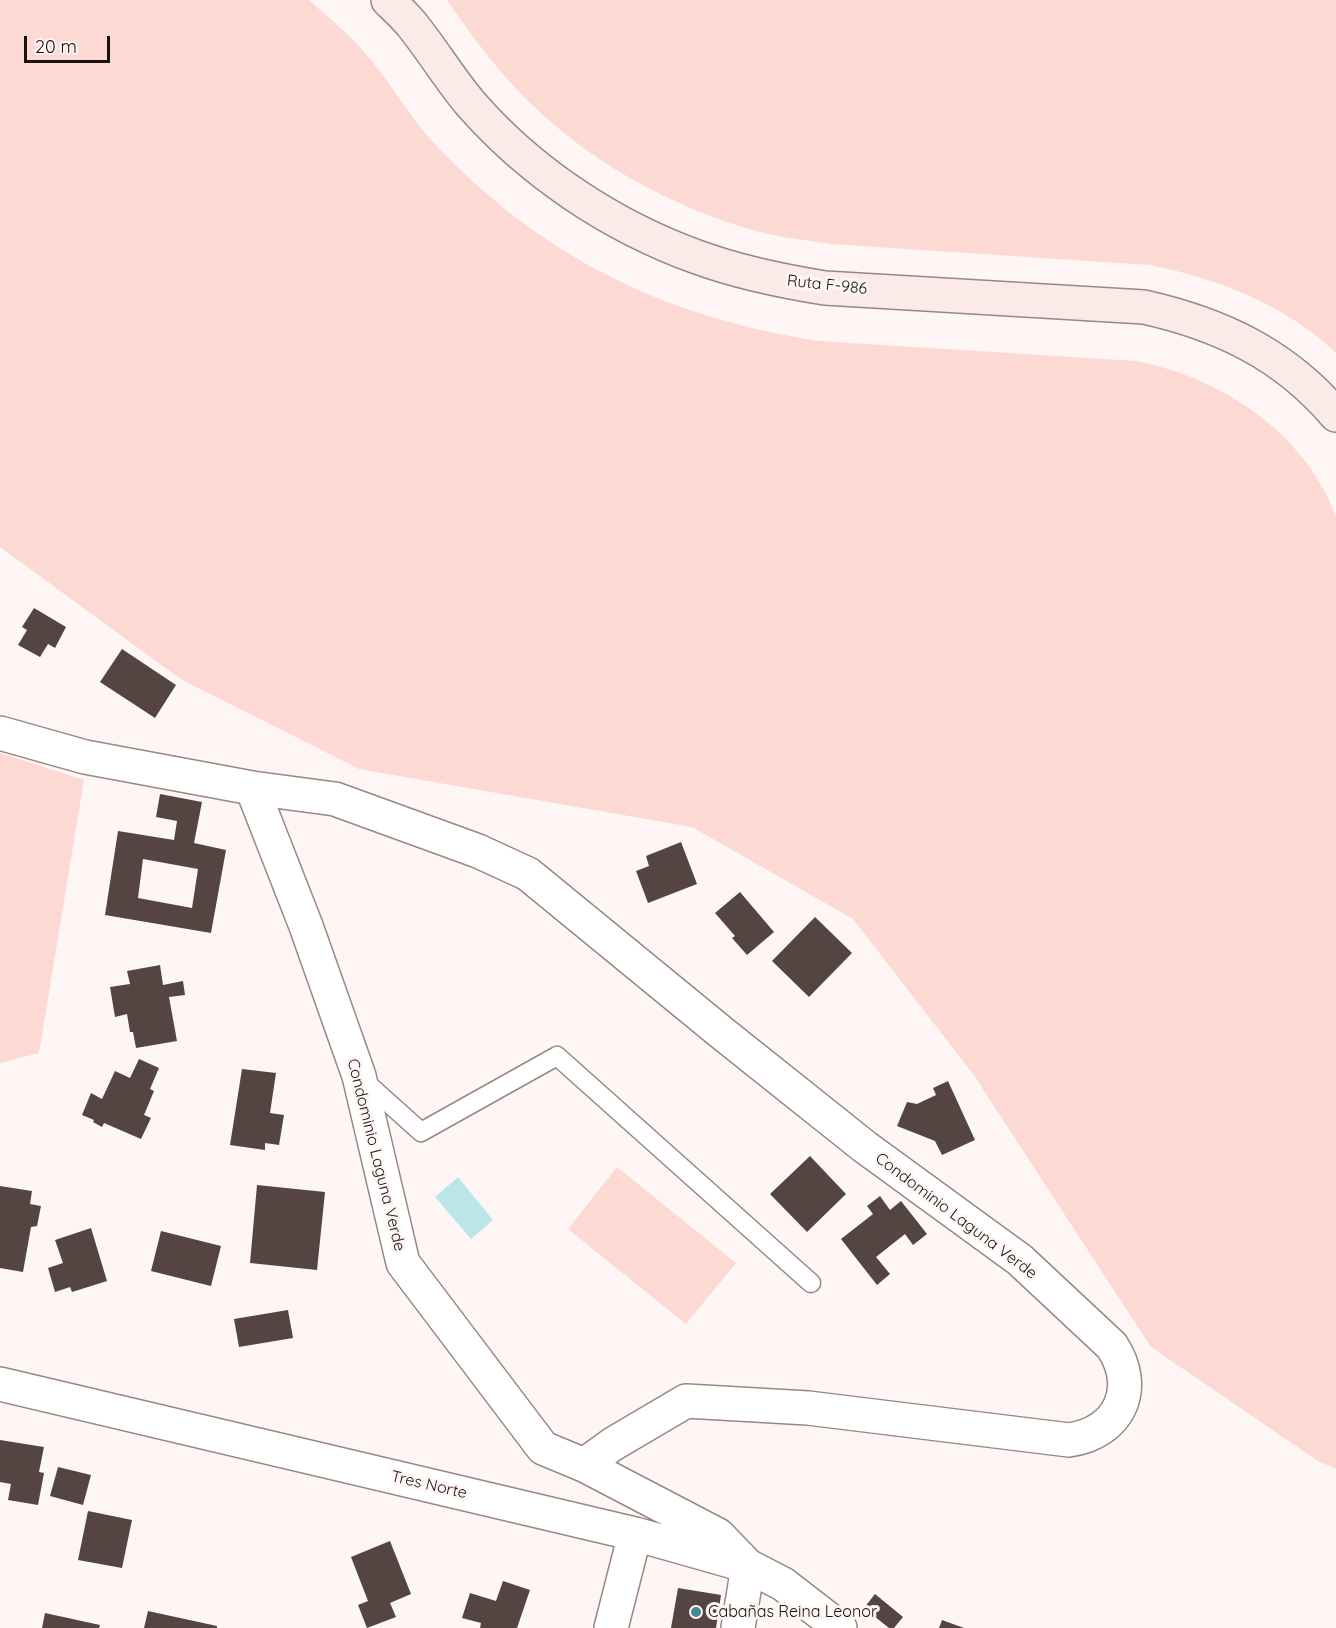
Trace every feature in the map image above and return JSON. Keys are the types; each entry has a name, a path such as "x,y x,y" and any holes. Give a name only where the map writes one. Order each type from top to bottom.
{"main road":[{"name":"Ruta F-986","path":"388,0 412,25 470,103 504,138 541,170 580,198 657,241 739,271 825,288 1144,307 1178,315 1244,340 1301,380 1336,415"}],"street":[{"name":"Condominio Laguna Verde","path":"0,733 85,757 252,788 335,799 478,851 528,874 865,1147 1020,1260 1112,1346 1120,1358 1124,1372 1125,1386 1116,1414 1096,1433 1083,1438 1069,1440 808,1408 686,1401 613,1444 584,1465"},
{"name":"Condominio Laguna Verde","path":"252,788 306,926 359,1076 403,1263 543,1448 584,1465 718,1535 748,1566"},
{"name":"Tres Norte","path":"0,1384 635,1534 748,1566 783,1584 840,1628"},
{"path":"611,1628 635,1534"},
{"path":"738,1628 748,1566"}],"lane":[{"path":"359,1076 421,1132 557,1056 811,1283"}],"shaded area":[{"path":"0,0 309,0 364,52 431,140 472,181 515,217 560,248 607,275 656,297 708,316 819,341 1136,361 1168,369 1199,380 1256,413 1281,434 1303,458 1336,516 1336,1469 1318,1461 1151,1347 973,1074 853,919 692,827 359,769 182,680 0,547"},
{"path":"447,0 1336,0 1336,353 1316,336 1273,307 1225,286 1150,265 830,244 769,234 714,217 646,187 614,169 554,125 502,73"},
{"path":"0,753 84,780 39,1053 0,1063"},
{"path":"617,1167 736,1263 686,1324 568,1229"}],"water":[{"path":"458,1177 493,1220 471,1239 435,1197"}],"building":[{"path":"34,608 66,627 55,648 48,644 40,657 18,645 27,630 22,627"},
{"path":"122,649 176,685 155,718 100,682"},
{"path":"160,794 202,802 194,843 226,850 211,933 105,915 118,831 174,840 177,821 156,817","holes":["143,859 198,869 192,908 138,898"]},
{"path":"681,842 697,884 648,903 636,871 649,866 646,856"},
{"path":"740,892 774,932 747,955 732,938 735,936 715,913"},
{"path":"815,917 852,953 809,997 772,961"},
{"path":"160,965 163,985 183,981 185,995 169,997 177,1041 136,1048 127,1014 115,1017 110,987 130,984 127,971"},
{"path":"139,1059 159,1068 150,1089 154,1091 144,1115 151,1118 141,1139 104,1123 102,1127 93,1122 94,1120 82,1115 91,1093 102,1099 115,1071 130,1078"},
{"path":"242,1069 276,1073 270,1113 284,1115 279,1145 265,1143 265,1150 230,1145"},
{"path":"948,1081 975,1140 942,1155 935,1141 897,1126 907,1102 917,1104 936,1095 933,1088"},
{"path":"810,1156 846,1194 807,1232 770,1194"},
{"path":"257,1185 325,1192 317,1270 250,1263"},
{"path":"0,1186 32,1191 30,1204 41,1206 37,1226 31,1227 23,1272 0,1268"},
{"path":"880,1196 890,1210 901,1201 927,1234 913,1245 905,1234 876,1257 890,1274 877,1285 841,1239 873,1214 867,1206"},
{"path":"91,1228 107,1281 72,1292 70,1287 55,1292 48,1268 63,1263 55,1240"},
{"path":"161,1231 221,1246 211,1286 151,1271"},
{"path":"288,1310 293,1338 239,1347 234,1319"},
{"path":"0,1440 44,1447 39,1472 44,1473 38,1505 8,1500 11,1484 0,1482"},
{"path":"58,1467 91,1475 83,1505 50,1496"},
{"path":"88,1511 132,1520 122,1568 78,1560"},
{"path":"390,1541 411,1594 390,1603 396,1617 367,1628 358,1605 368,1601 351,1557"},
{"path":"503,1581 530,1590 517,1628 480,1628 481,1623 462,1618 470,1593 496,1601"},
{"name":"Cabañas Reina Leonor","path":"678,1588 721,1595 716,1628 671,1628"},
{"path":"875,1594 903,1617 894,1628 889,1628 864,1608"},
{"path":"148,1611 217,1626 217,1628 144,1628"},
{"path":"45,1613 100,1625 99,1628 42,1628"},
{"path":"942,1620 964,1628 939,1628"}],"place":[{"name":"Cabañas Reina Leonor","path":"696,1612"}]}
